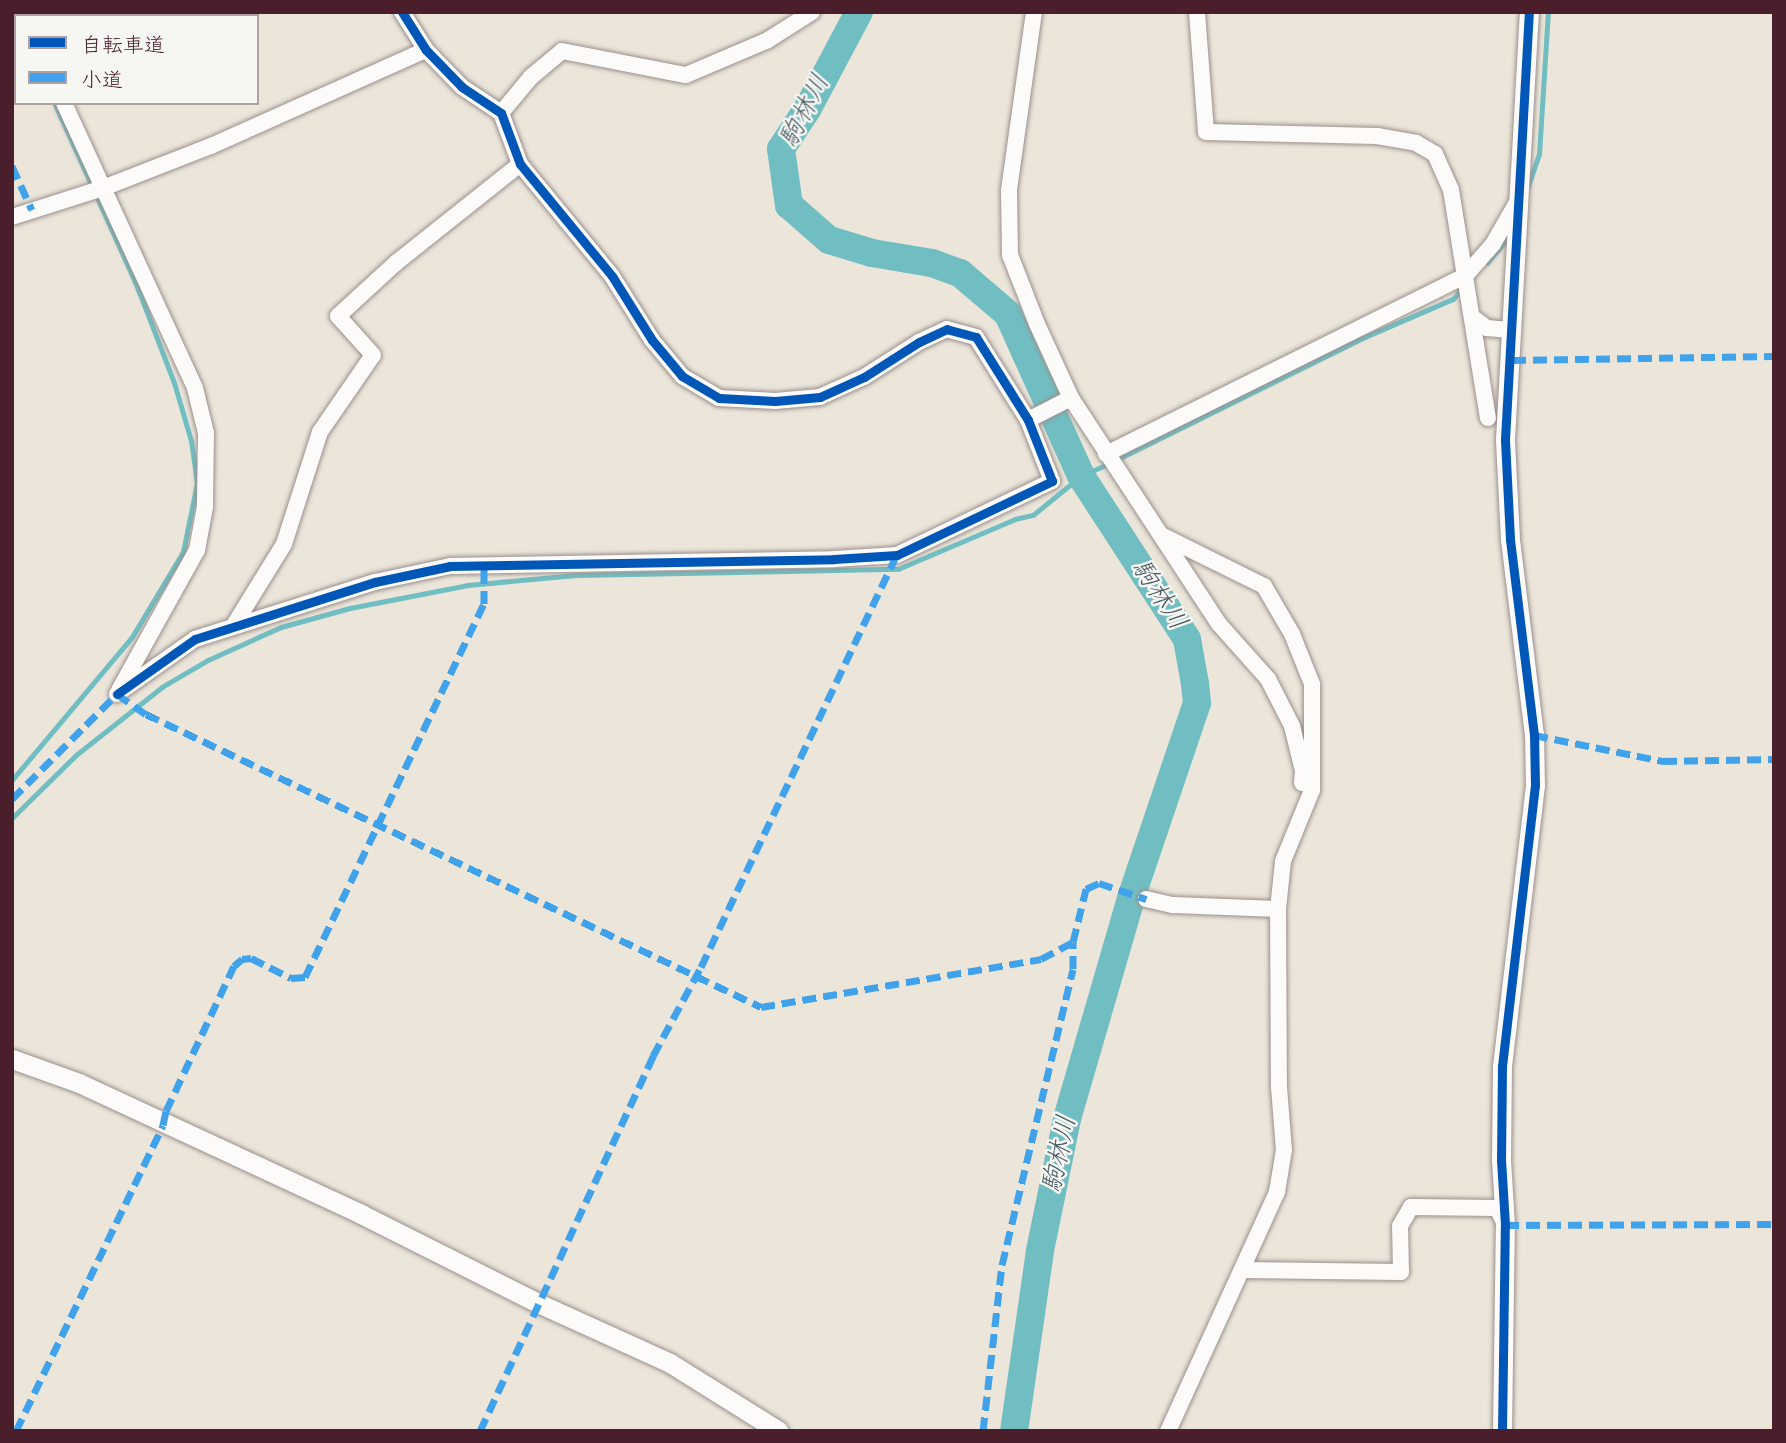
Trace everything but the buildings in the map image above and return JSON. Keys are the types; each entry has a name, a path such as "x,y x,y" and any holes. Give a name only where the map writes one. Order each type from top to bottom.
{"street":[{"path":"65,105 195,388 206,433 205,507 197,550 117,694 195,639 375,582 450,566 834,559 897,555 1052,481 1028,420 976,337 947,329 902,352 864,377 820,397 775,401 719,398 682,376 652,340 612,276 520,163 501,113 461,87 426,50 402,12"},
{"path":"501,113 531,77 562,51 686,75 768,40 813,12"},
{"path":"1034,12 1009,191 1010,255 1037,324 1071,398 1219,624 1268,679 1292,726 1303,771 1299,824"},
{"path":"1197,12 1206,132 1377,136 1416,143 1434,154 1451,190 1488,418"},
{"path":"1503,1429 1505,1226 1501,1160 1502,1066 1535,785 1534,736 1510,539 1505,439 1512,360 1510,330 1516,204 1530,12"},
{"path":"12,217 103,188 211,146 426,50"},
{"path":"234,625 284,544 320,432 373,355 338,316 397,262 520,163"},
{"path":"1106,454 1465,275 1493,244 1516,204"},
{"path":"1472,317 1487,328 1510,330"},
{"path":"1028,420 1071,398"},
{"path":"1163,536 1264,586 1292,634 1312,684 1312,790 1283,861 1278,909 1279,1087 1284,1150 1277,1192 1168,1431"},
{"path":"1146,899 1173,905 1278,909"},
{"path":"12,1059 79,1083 361,1214 538,1303 670,1363 779,1431"},
{"path":"1243,1270 1371,1274 1401,1272 1400,1226 1411,1207 1497,1208 1505,1226"}],"waterway":[{"name":"駒林川","path":"859,12 808,108 781,149 789,205 829,240 872,253 932,263 960,273 1008,314 1081,476 1187,639 1195,684 1197,703 1132,895 1067,1119 1040,1251 1014,1431"},
{"path":"1528,186 1539,154 1548,12"},
{"path":"12,15 14,18"},
{"path":"12,780 132,637 183,552 197,483 191,441 174,383 135,282 55,105"},
{"path":"1487,263 1509,237"},
{"path":"1116,460 1365,337 1453,299 1462,289"},
{"path":"12,818 76,755 162,687 208,660 281,627 350,608 468,585 576,575 898,569 1015,519 1033,515 1081,476 1108,464"}],"marked path":[{"path":"12,166 32,210"},
{"path":"1512,360 1774,356"},
{"path":"480,1431 653,1056 701,967 897,555"},
{"path":"16,1431 163,1125 166,1111 234,966 242,959 251,958 291,978 305,977 484,604 484,564"},
{"path":"12,799 117,694 146,714 761,1007 1041,959 1073,942 1086,889 1099,883 1146,899"},
{"path":"1534,735 1663,761 1774,759"},
{"path":"983,1431 1002,1265 1073,969 1073,942"},
{"path":"1505,1225 1774,1224"}],"cycle path":[{"path":"117,694 195,639 375,582 450,566 834,559 897,555 1052,481 1028,420 976,337 947,329 919,342 864,377 820,397 775,401 719,398 682,376 652,340 612,276 520,164 501,113 462,87 426,50 402,12"},
{"path":"1502,1431 1505,1225 1501,1160 1502,1066 1535,785 1534,735 1510,539 1505,439 1529,12"}]}
